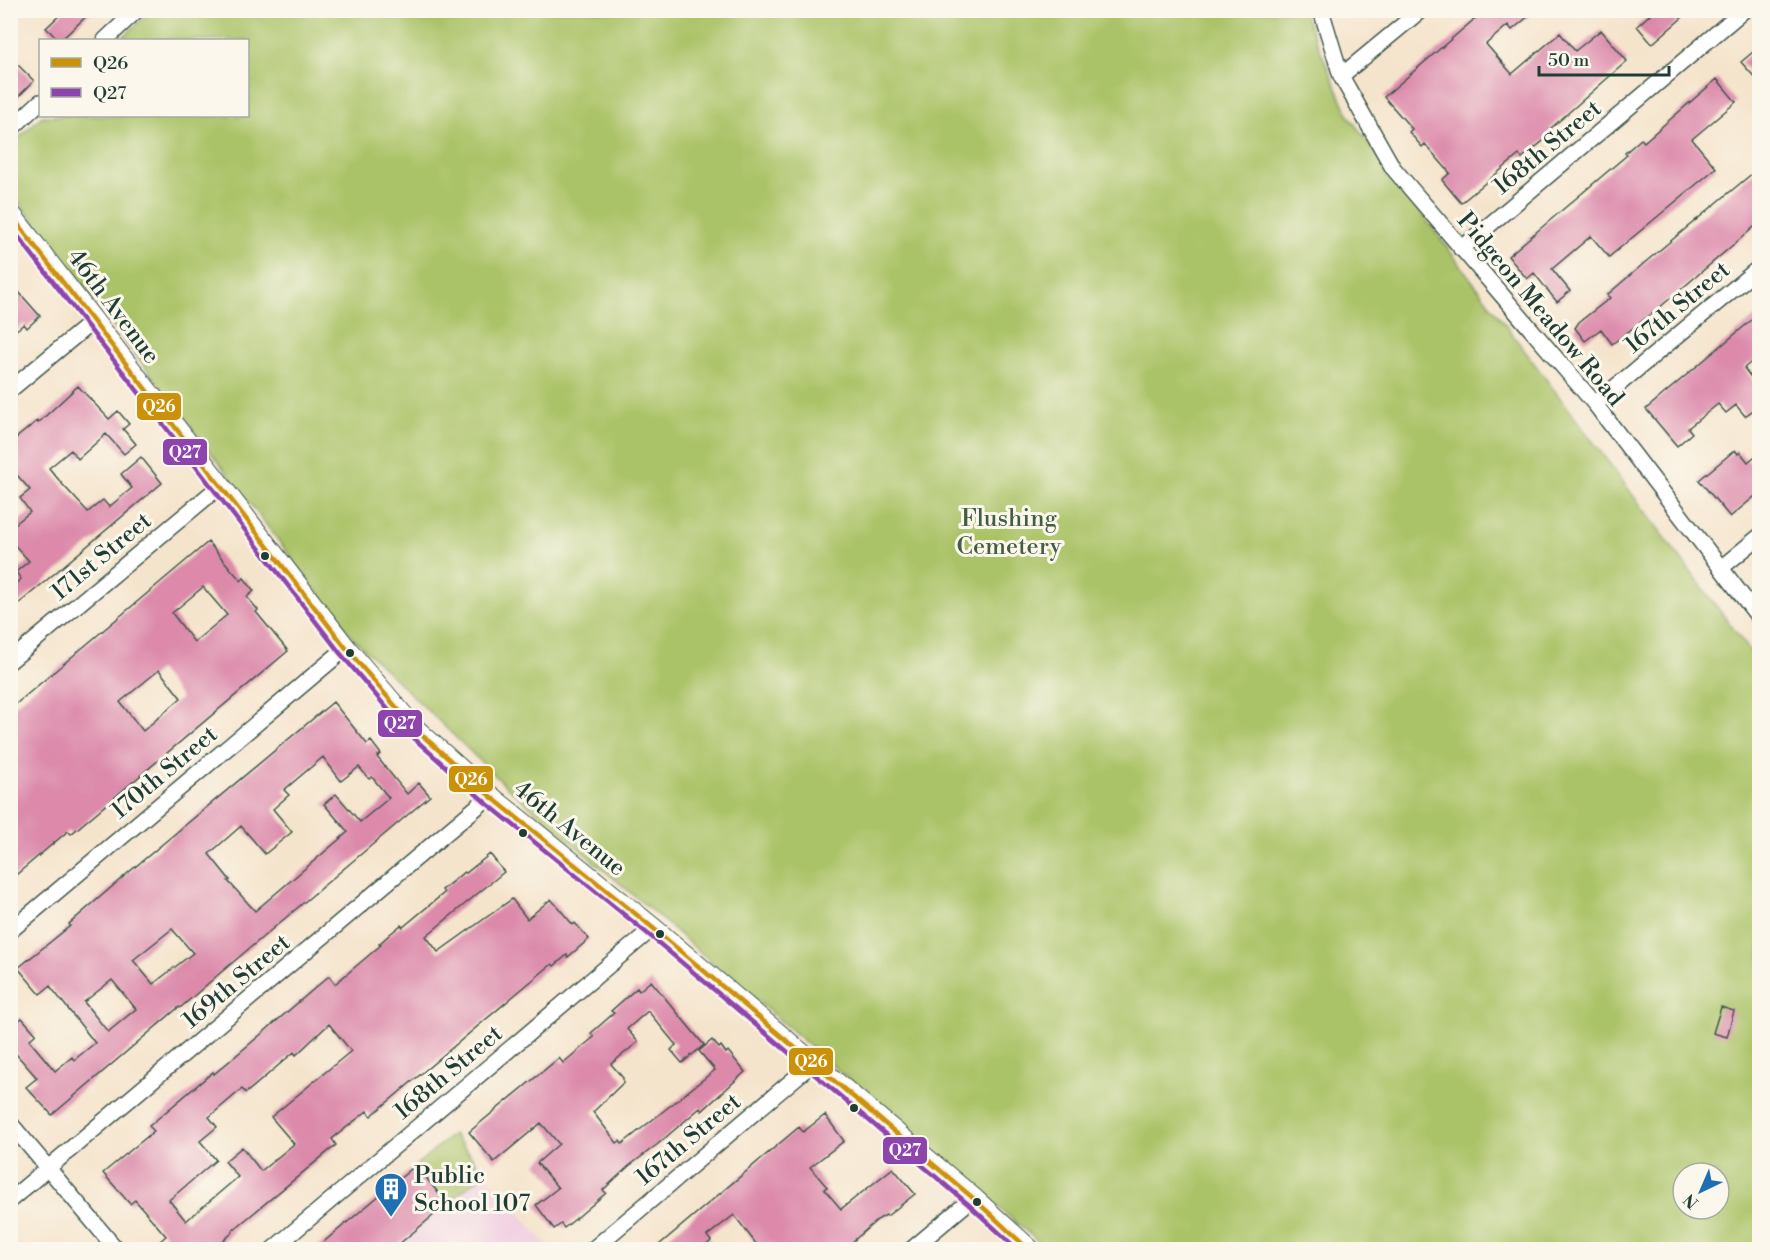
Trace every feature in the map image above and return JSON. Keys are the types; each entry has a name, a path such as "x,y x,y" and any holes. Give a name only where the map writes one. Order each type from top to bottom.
{"street":[{"path":"106,39 137,10"},
{"name":"Pidgeon Meadow Road","path":"1321,10 1341,76 1393,168 1595,405 1760,618"},
{"path":"1341,76 1421,10"},
{"name":"168th Street","path":"1461,249 1744,10"},
{"path":"10,130 39,103"},
{"name":"46th Avenue","path":"10,213 346,648 413,727 490,796 653,928 973,1198 1030,1250"},
{"name":"167th Street","path":"1595,405 1760,267"},
{"path":"10,390 93,321"},
{"name":"171st Street","path":"10,661 219,486"},
{"path":"1721,568 1760,536"},
{"name":"170th Street","path":"10,931 346,648"},
{"name":"169th Street","path":"10,1200 490,796"},
{"name":"168th Street","path":"272,1250 653,928"},
{"name":"167th Street","path":"592,1250 813,1063"},
{"path":"10,1123 117,1250"},
{"path":"911,1250 973,1198"}],"shaded area":[{"path":"453,1134 550,1249 392,1250 447,1204 416,1165"}],"green space":[{"name":"Flushing Cemetery","path":"151,11 1303,11 1350,118 1759,663 1760,1232 1751,1249 1047,1249 507,787 353,638 11,192 11,145 41,117 249,117 249,39 121,39"},
{"path":"453,1134 485,1173 447,1204 416,1165"}],"building":[{"path":"65,10 93,10 62,39 58,39 46,28"},
{"path":"1485,10 1536,10 1512,30 1508,25 1486,44 1512,74 1560,33 1575,51 1601,30 1627,61 1550,129 1553,133 1522,158 1519,155 1461,203 1442,180 1450,173 1425,144 1422,147 1409,132 1412,129 1384,97"},
{"path":"1655,10 1691,10 1652,44 1637,26"},
{"path":"1760,46 1760,83 1741,62"},
{"path":"10,57 34,81 10,105"},
{"path":"1717,79 1736,102 1692,139 1716,168 1609,257 1591,236 1552,269 1570,291 1557,302 1534,273 1527,279 1508,256 1627,155 1625,153 1641,139 1644,142"},
{"path":"1760,167 1760,222 1659,308 1612,344 1601,329 1585,341 1575,328 1579,322 1610,298 1607,295 1649,259"},
{"path":"10,282 40,316 27,328 24,324 10,335"},
{"path":"1760,313 1760,355 1744,368 1760,389 1760,405 1745,416 1736,405 1726,413 1718,404 1688,428 1692,433 1677,446 1646,409"},
{"path":"78,386 109,419 118,411 129,424 123,429 136,444 124,454 106,434 78,459 71,450 49,468 63,485 88,512 103,500 109,507 132,488 121,474 141,457 162,483 10,611 10,588 21,579 16,572 29,561 10,540 10,528 30,512 20,498 30,490 10,467 10,443 37,421 38,423"},
{"path":"1735,450 1738,454 1740,452 1748,462 1760,452 1760,492 1730,517 1699,480"},
{"path":"208,542 241,581 244,578 254,591 247,597 258,610 256,612 288,651 71,834 68,831 10,880 10,709","holes":["203,587 227,615 194,642 172,613","159,670 181,698 143,731 120,702"]},
{"path":"333,702 367,744 371,741 381,754 377,757 407,794 419,783 430,796 52,1115 26,1087 37,1078 10,1047 10,1027 22,1018 36,1034 29,1040 55,1071 72,1057 74,1060 95,1043 50,986 40,994 18,968 70,926 69,924","holes":["323,757 341,781 359,767 369,779 372,777 389,798 360,822 336,794 324,804 348,832 255,911 228,881 230,880 209,854 241,826 265,854 292,832 273,809 289,795 284,790","172,929 193,953 153,984 133,960","112,980 136,1009 108,1032 84,1002"]},
{"path":"490,854 504,872 426,936 438,952 512,899 527,919 551,899 573,925 575,923 589,939 568,957 567,955 554,966 552,964 371,1116 367,1111 332,1139 336,1145 232,1231 213,1250 167,1250 160,1241 166,1236 135,1200 130,1204 103,1173 154,1131 149,1126 329,976 335,984 381,945 379,944 390,934 401,925 403,927 444,893 442,890 464,872 466,873","holes":["329,1024 351,1051 271,1117 294,1144 261,1171 242,1147 225,1161 238,1177 186,1221 169,1200 216,1160 200,1141 217,1127 209,1117 242,1089 246,1093 294,1052 296,1055"]},
{"path":"651,981 704,1045 682,1063 671,1050 676,1045 648,1011 627,1029 638,1042 611,1064 623,1078 623,1083 593,1112 617,1143 620,1141 622,1144 715,1070 699,1051 712,1040 726,1053 728,1051 745,1072 702,1111 700,1108 629,1166 603,1190 606,1193 579,1216 564,1228 561,1224 554,1229 536,1205 558,1188 537,1163 559,1144 541,1123 494,1162 469,1132 559,1058 563,1063 594,1037 591,1033 614,1013 611,1011 637,988 639,991"},
{"path":"1721,1007 1734,1011 1727,1037 1713,1033"},
{"path":"825,1115 844,1141 810,1167 827,1187 824,1189 841,1209 893,1168 915,1194 887,1216 877,1220 843,1250 760,1249 734,1215 707,1236 711,1241 701,1250 653,1250 799,1127 803,1132"},
{"name":"Public School 107","path":"416,1165 447,1204 392,1250 314,1250"}],"transit line":[{"name":"Q26","path":"10,214 346,648 413,727 490,796 653,928 973,1198 1029,1250"},
{"name":"Q27","path":"10,226 340,653 408,733 485,802 648,934 968,1204 1018,1250"}],"place":[{"name":"Public School 107","path":"391,1218"}]}
